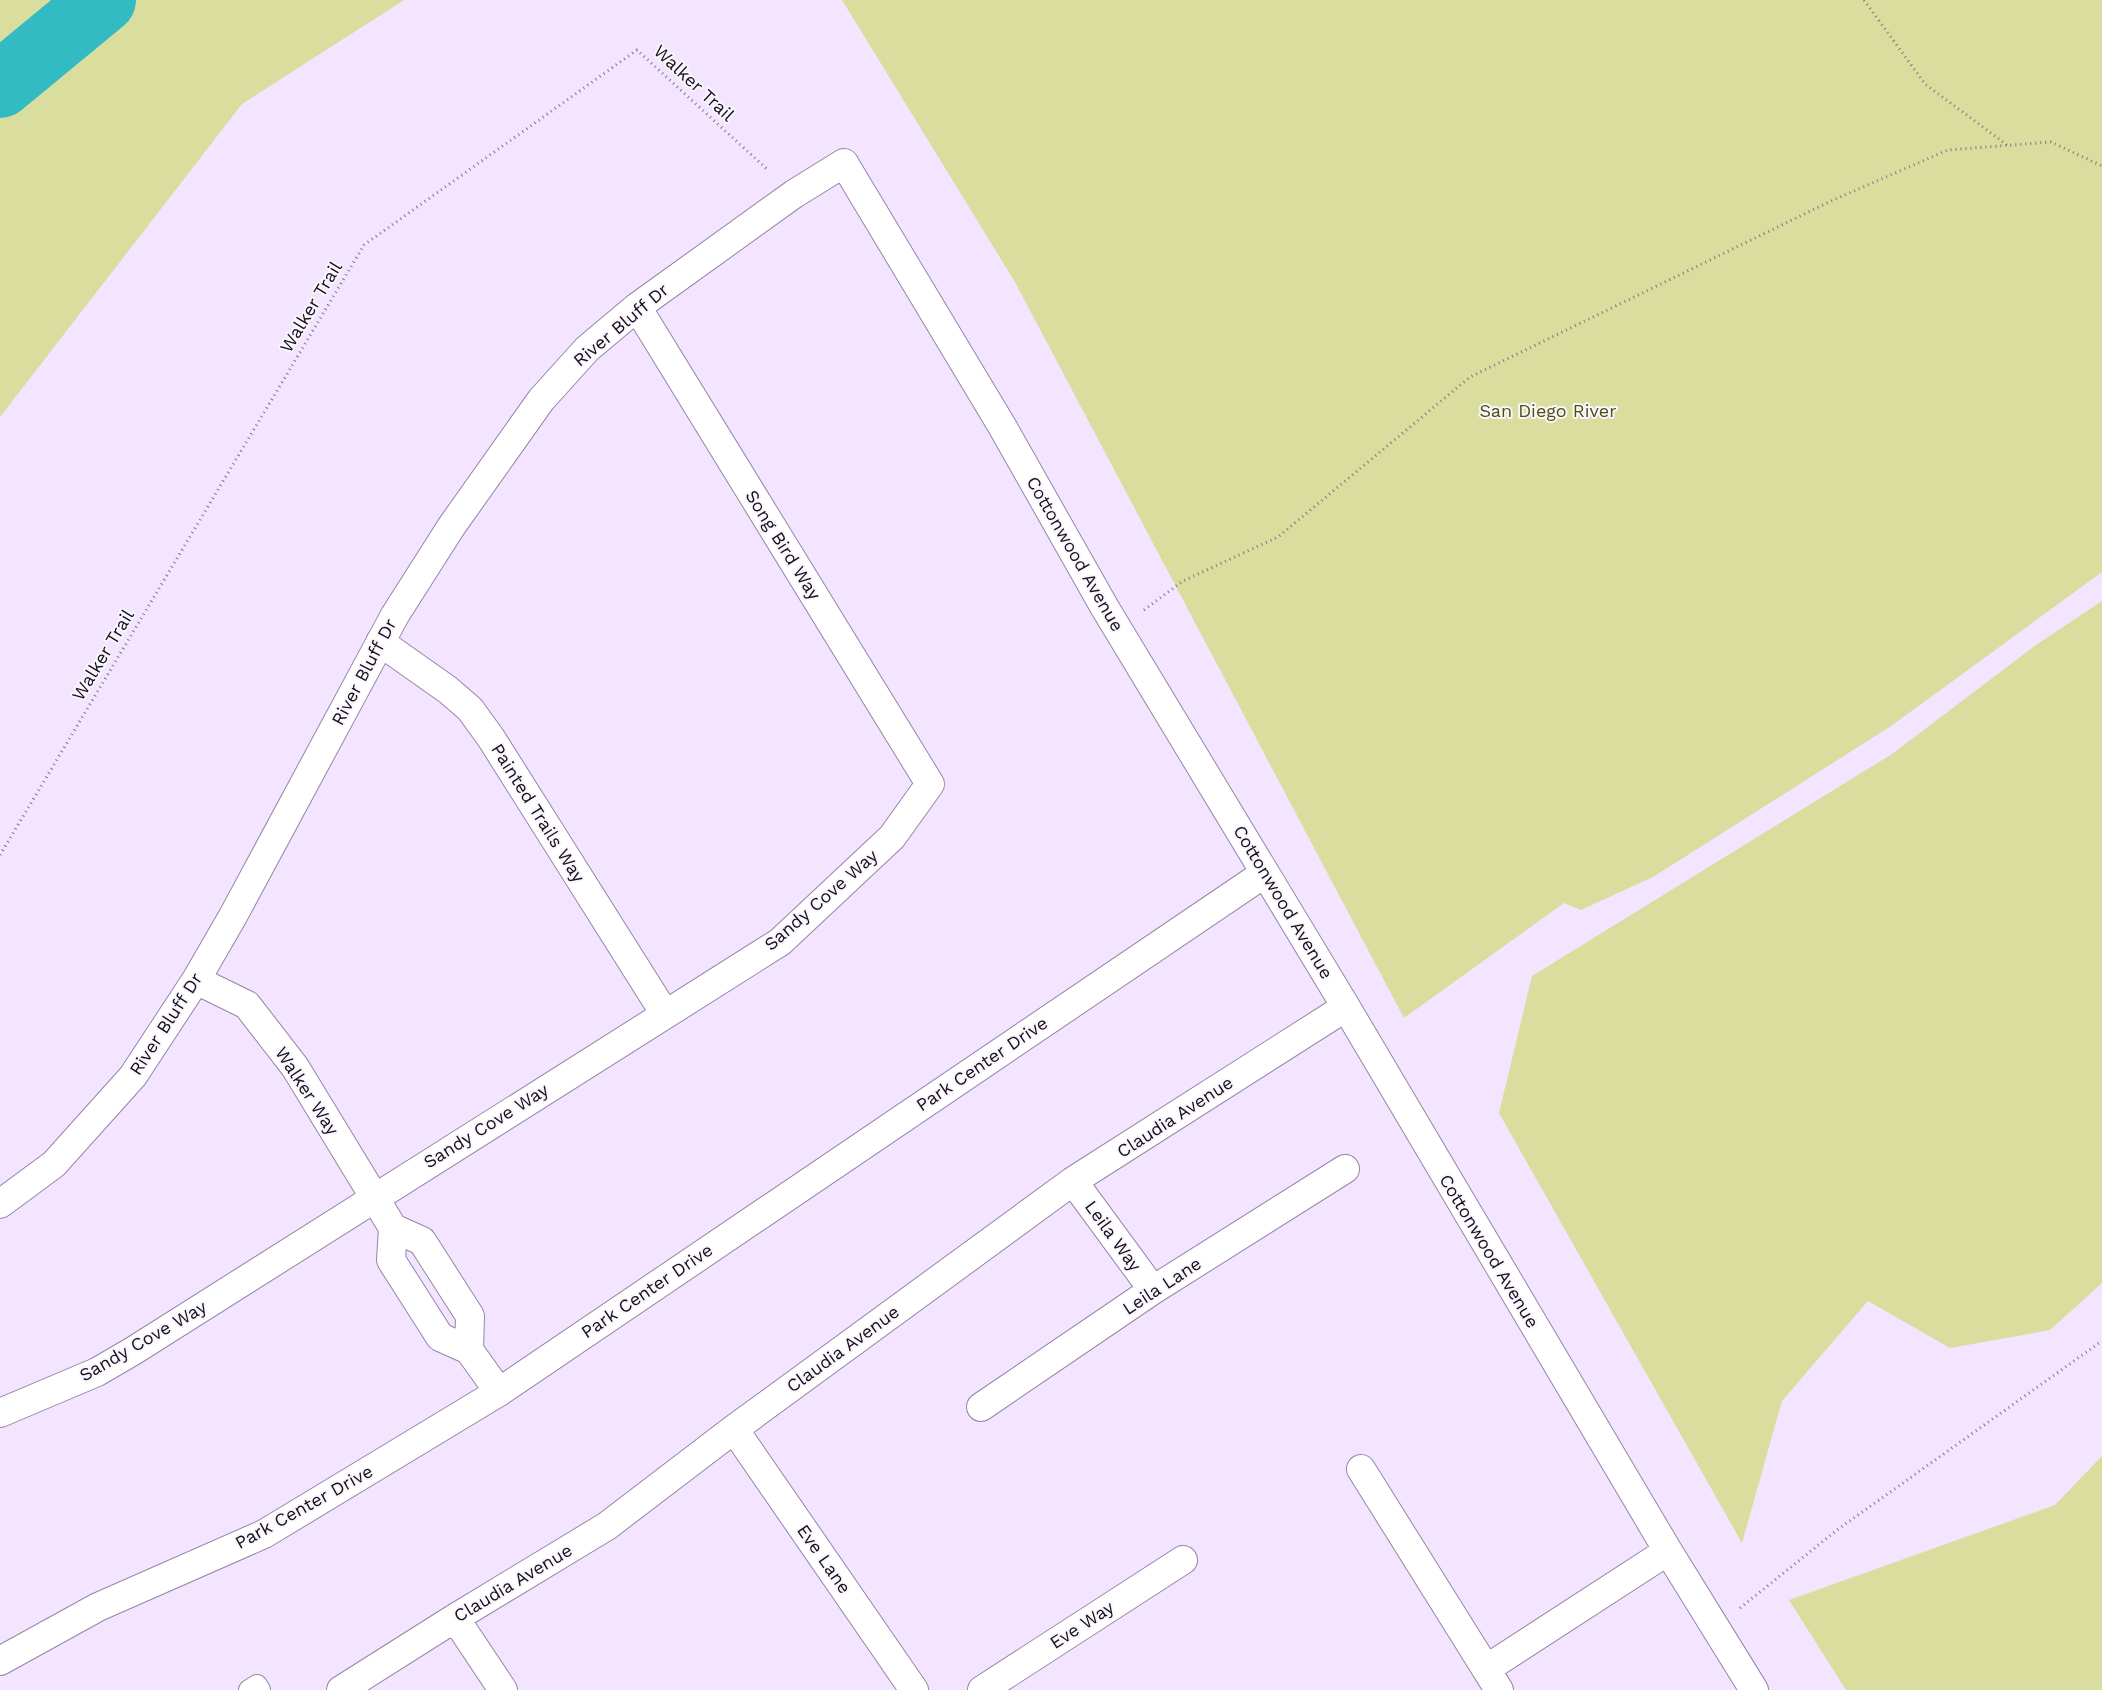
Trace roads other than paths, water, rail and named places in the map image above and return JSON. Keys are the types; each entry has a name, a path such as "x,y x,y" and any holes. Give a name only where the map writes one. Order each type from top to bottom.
{"street":[{"name":"Cottonwood Avenue","path":"794,194 844,163 1002,426 1118,630 1346,1008 1668,1551 1754,1690"},
{"name":"River Bluff Dr","path":"0,1204 54,1164 134,1076 196,980 233,916 395,615 451,527 541,400 587,348 636,307 794,194"},
{"name":"Song Bird Way","path":"636,307 930,784"},
{"name":"Painted Trails Way","path":"380,642 448,690 475,717 491,738 665,1014"},
{"name":"Sandy Cove Way","path":"0,1413 97,1372 780,942 892,837 930,784"},
{"name":"Park Center Drive","path":"0,1661 98,1607 264,1534 498,1392 1265,873"},
{"name":"Walker Way","path":"196,980 247,1005 295,1067 393,1228"},
{"name":"Claudia Avenue","path":"341,1690 607,1526 734,1429 1073,1181 1346,1008"},
{"name":"Leila Lane","path":"981,1407 1153,1290 1345,1169"},
{"name":"Leila Way","path":"1073,1181 1153,1290"},
{"path":"469,1350 470,1316 422,1241 393,1228 391,1260 440,1337 469,1350 498,1392"},
{"name":"Eve Lane","path":"734,1429 914,1690"},
{"path":"1362,1469 1492,1680 1668,1551"},
{"name":"Eve Way","path":"982,1690 1183,1560"},
{"path":"455,1618 503,1690"}],"lane":[{"path":"249,1690 257,1685 260,1690"}],"waterway":[{"name":"San Diego River","path":"0,85 103,0"}]}
